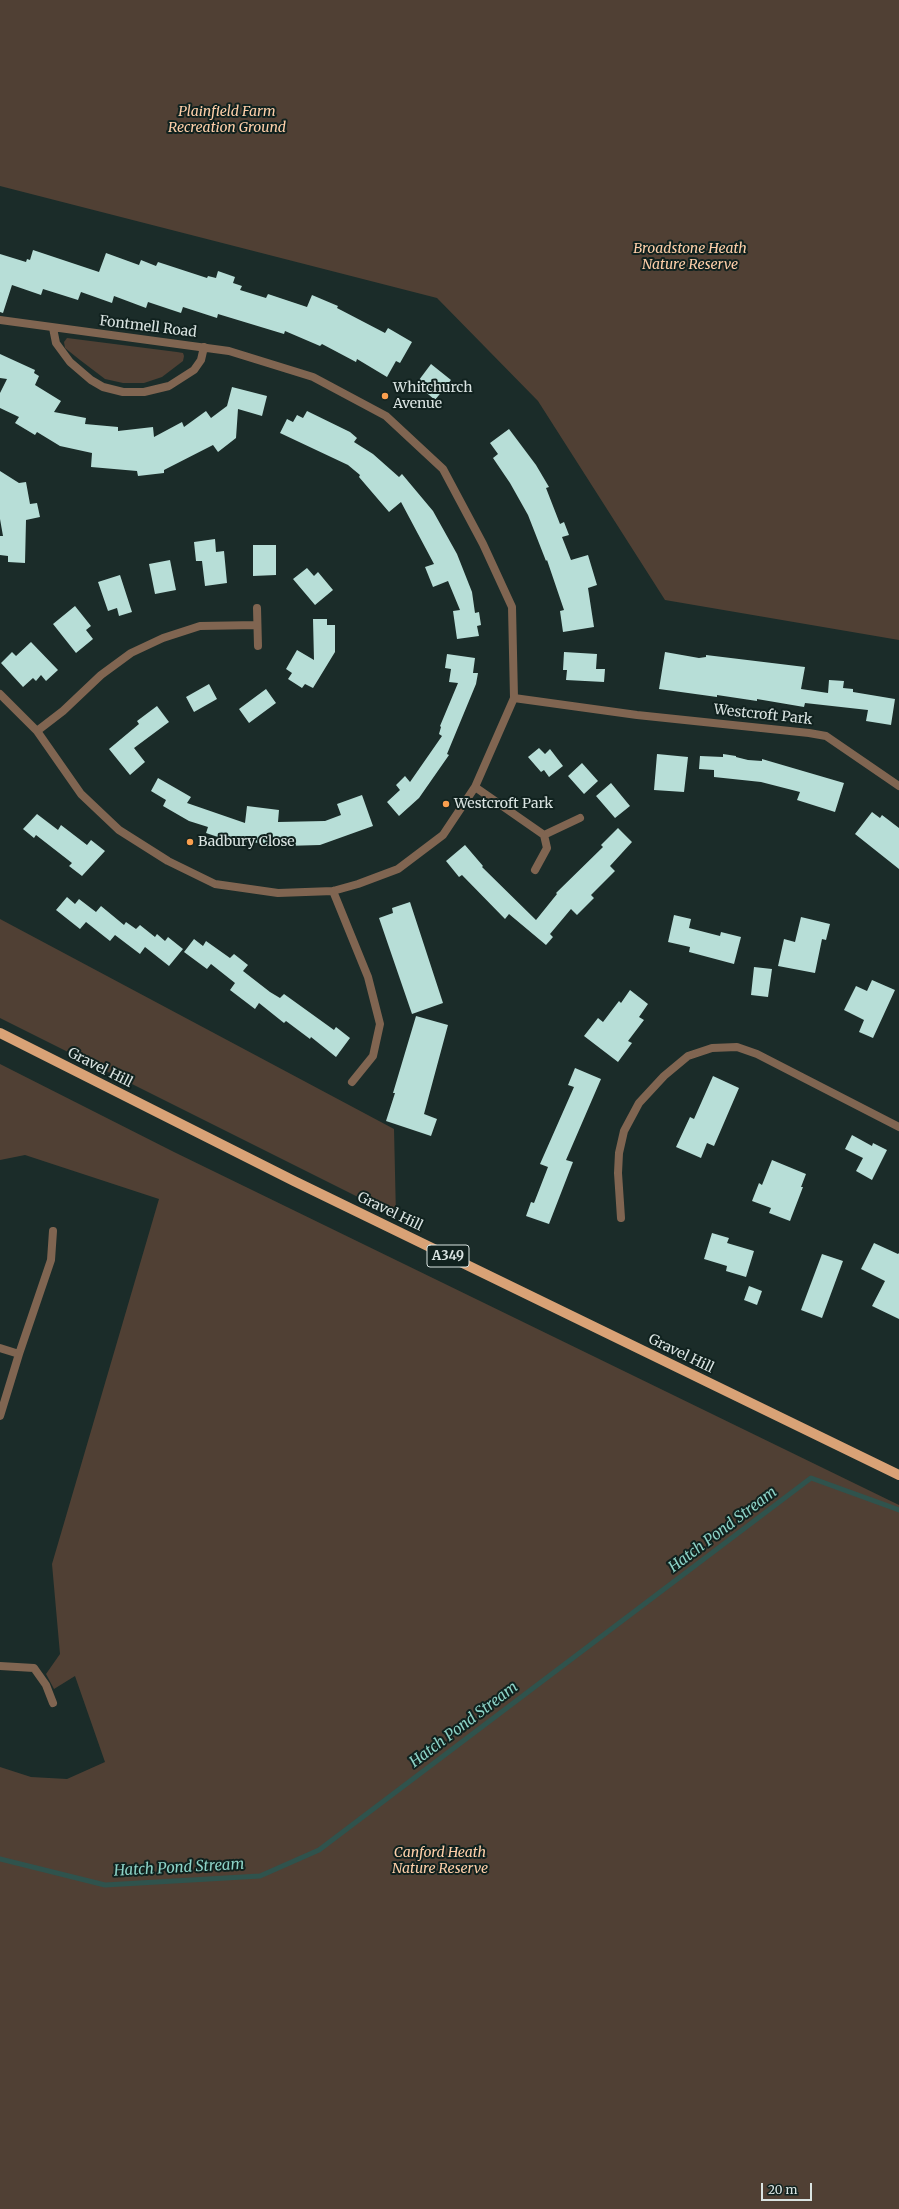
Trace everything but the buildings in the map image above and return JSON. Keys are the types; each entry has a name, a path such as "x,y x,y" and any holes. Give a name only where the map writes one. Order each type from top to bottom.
{"main road":[{"name":"Gravel Hill","path":"0,1033 301,1184 899,1475"}],"street":[{"name":"Fontmell Road","path":"0,320 204,347 201,360 194,370 169,386 144,392 123,392 103,387 70,362 56,343 53,328"},
{"path":"0,694 37,731 81,794 119,830 168,861 215,884 278,893 334,891 398,869 442,835 475,787 514,698 512,607 483,544 443,469 417,443 386,416 313,377 229,351 204,347"},
{"path":"257,608 256,625 258,646"},
{"path":"37,731 63,711 101,675 131,653 163,638 200,626 256,625"},
{"name":"Westcroft Park","path":"514,698 637,715 826,736 899,786"},
{"path":"475,787 544,835 547,848 535,870"},
{"path":"544,835 580,818"},
{"path":"334,891 368,978 380,1024 373,1056 352,1082"},
{"path":"621,1218 618,1173 624,1131 639,1103 664,1076 688,1056 712,1048 737,1047 780,1065 899,1127"},
{"path":"0,1416 19,1354 51,1260 53,1231"},
{"path":"0,1348 19,1354"},
{"path":"0,1666 34,1668 46,1685 53,1703"}],"green space":[{"name":"Broadstone Heath Nature Reserve","path":"0,0 899,0 899,640 665,600 538,401 437,298 0,186"},
{"path":"67,338 177,352 183,353 184,356 183,361 162,377 144,383 123,383 105,379 65,348 64,342"},
{"path":"0,919 394,1129 396,1216 0,1018"},
{"name":"Canford Heath Nature Reserve","path":"0,1064 174,1152 899,1505 899,2209 0,2209 0,1767 31,1777 67,1779 105,1762 75,1676 54,1689 46,1674 60,1654 52,1564 159,1199 25,1155 0,1160"}],"waterway":[{"name":"Hatch Pond Stream","path":"0,1859 105,1885 260,1876 319,1850 811,1478 899,1510"}],"place":[{"name":"Whitchurch Avenue","path":"385,396"},
{"name":"Westcroft Park","path":"446,804"},
{"name":"Badbury Close","path":"190,842"}],"park label":[{"name":"Plainfield Farm Recreation Ground","path":"227,120"}]}
